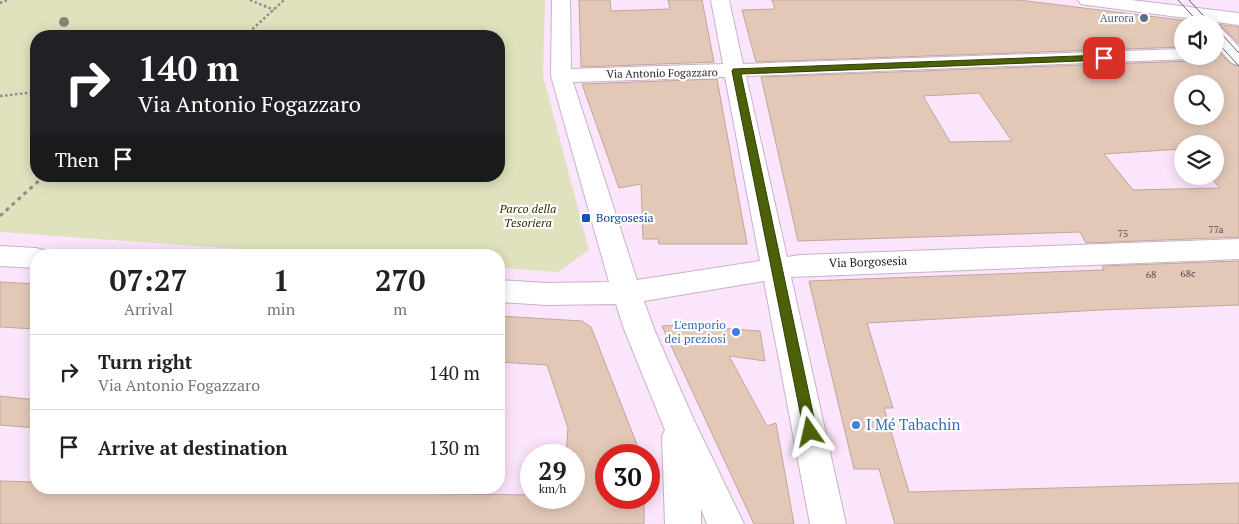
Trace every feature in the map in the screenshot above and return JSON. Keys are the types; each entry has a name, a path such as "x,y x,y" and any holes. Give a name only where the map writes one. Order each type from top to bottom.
{"street":[{"path":"561,0 561,76 627,293 639,329 678,422 726,524"},
{"path":"720,0 828,524"},
{"path":"1087,0 1177,15"},
{"path":"1184,0 1197,15"},
{"path":"1224,19 1239,19"},
{"name":"Via Antonio Fogazzaro","path":"561,76 1174,55"},
{"name":"Via Borgosesia","path":"505,291 546,294 627,293 800,265 1239,249"},
{"path":"0,256 30,258"},
{"path":"678,422 683,524"}],"path":[{"path":"0,3 7,0"},
{"path":"250,0 274,10"},
{"path":"252,30 284,0"},
{"path":"0,96 30,93"},
{"path":"1,215 37,182"}],"green space":[{"name":"Parco della Tesoriera","path":"0,0 545,0 543,76 589,250 558,272 505,268 505,249 239,249 0,232"}],"building":[{"path":"579,0 610,0 611,11 670,9 668,0 702,0 714,62 581,67"},
{"path":"772,0 1019,0 1174,19 1174,47 756,62 742,10 775,9"},
{"path":"1224,25 1239,27 1239,44 1224,29"},
{"path":"1224,57 1231,64 1239,67 1239,237 1086,243 1080,232 798,241 761,77 1174,62 1174,65 1224,65","holes":["979,93 1012,141 950,142 923,96","1174,135 1224,135 1224,185 1217,185 1220,188 1133,190 1104,154 1174,150"]},
{"path":"717,79 747,244 659,244 658,239 643,239 641,184 619,188 582,84"},
{"path":"1239,261 1239,305 1100,310 867,323 893,408 884,408 909,492 1239,483 1239,524 895,524 879,469 854,469 809,281 1104,270 1102,266"},
{"path":"0,282 30,284 30,329 0,327"},
{"path":"505,316 582,321 591,327 637,444 595,444 595,509 644,509 644,524 0,524 0,481 30,482 30,494 520,495 520,509 585,509 585,444 567,444 568,428 547,365 505,362"},
{"path":"679,325 760,331 765,361 729,356 767,426 776,423 794,524 754,524 662,326"},
{"path":"0,396 30,399 30,428 0,425"}],"tram line":[{"path":"1178,0 1192,15"},
{"path":"1189,0 1203,15"},
{"path":"1224,37 1239,53"},
{"path":"1224,50 1239,66"}],"place":[{"name":"Aurora","path":"1144,18"},
{"name":"Borgosesia","path":"586,218"},
{"name":"L'emporio dei preziosi","path":"736,332"},
{"name":"I Mé Tabachin","path":"856,425"}],"route":[{"path":"810,432 736,71 1104,58"}]}
